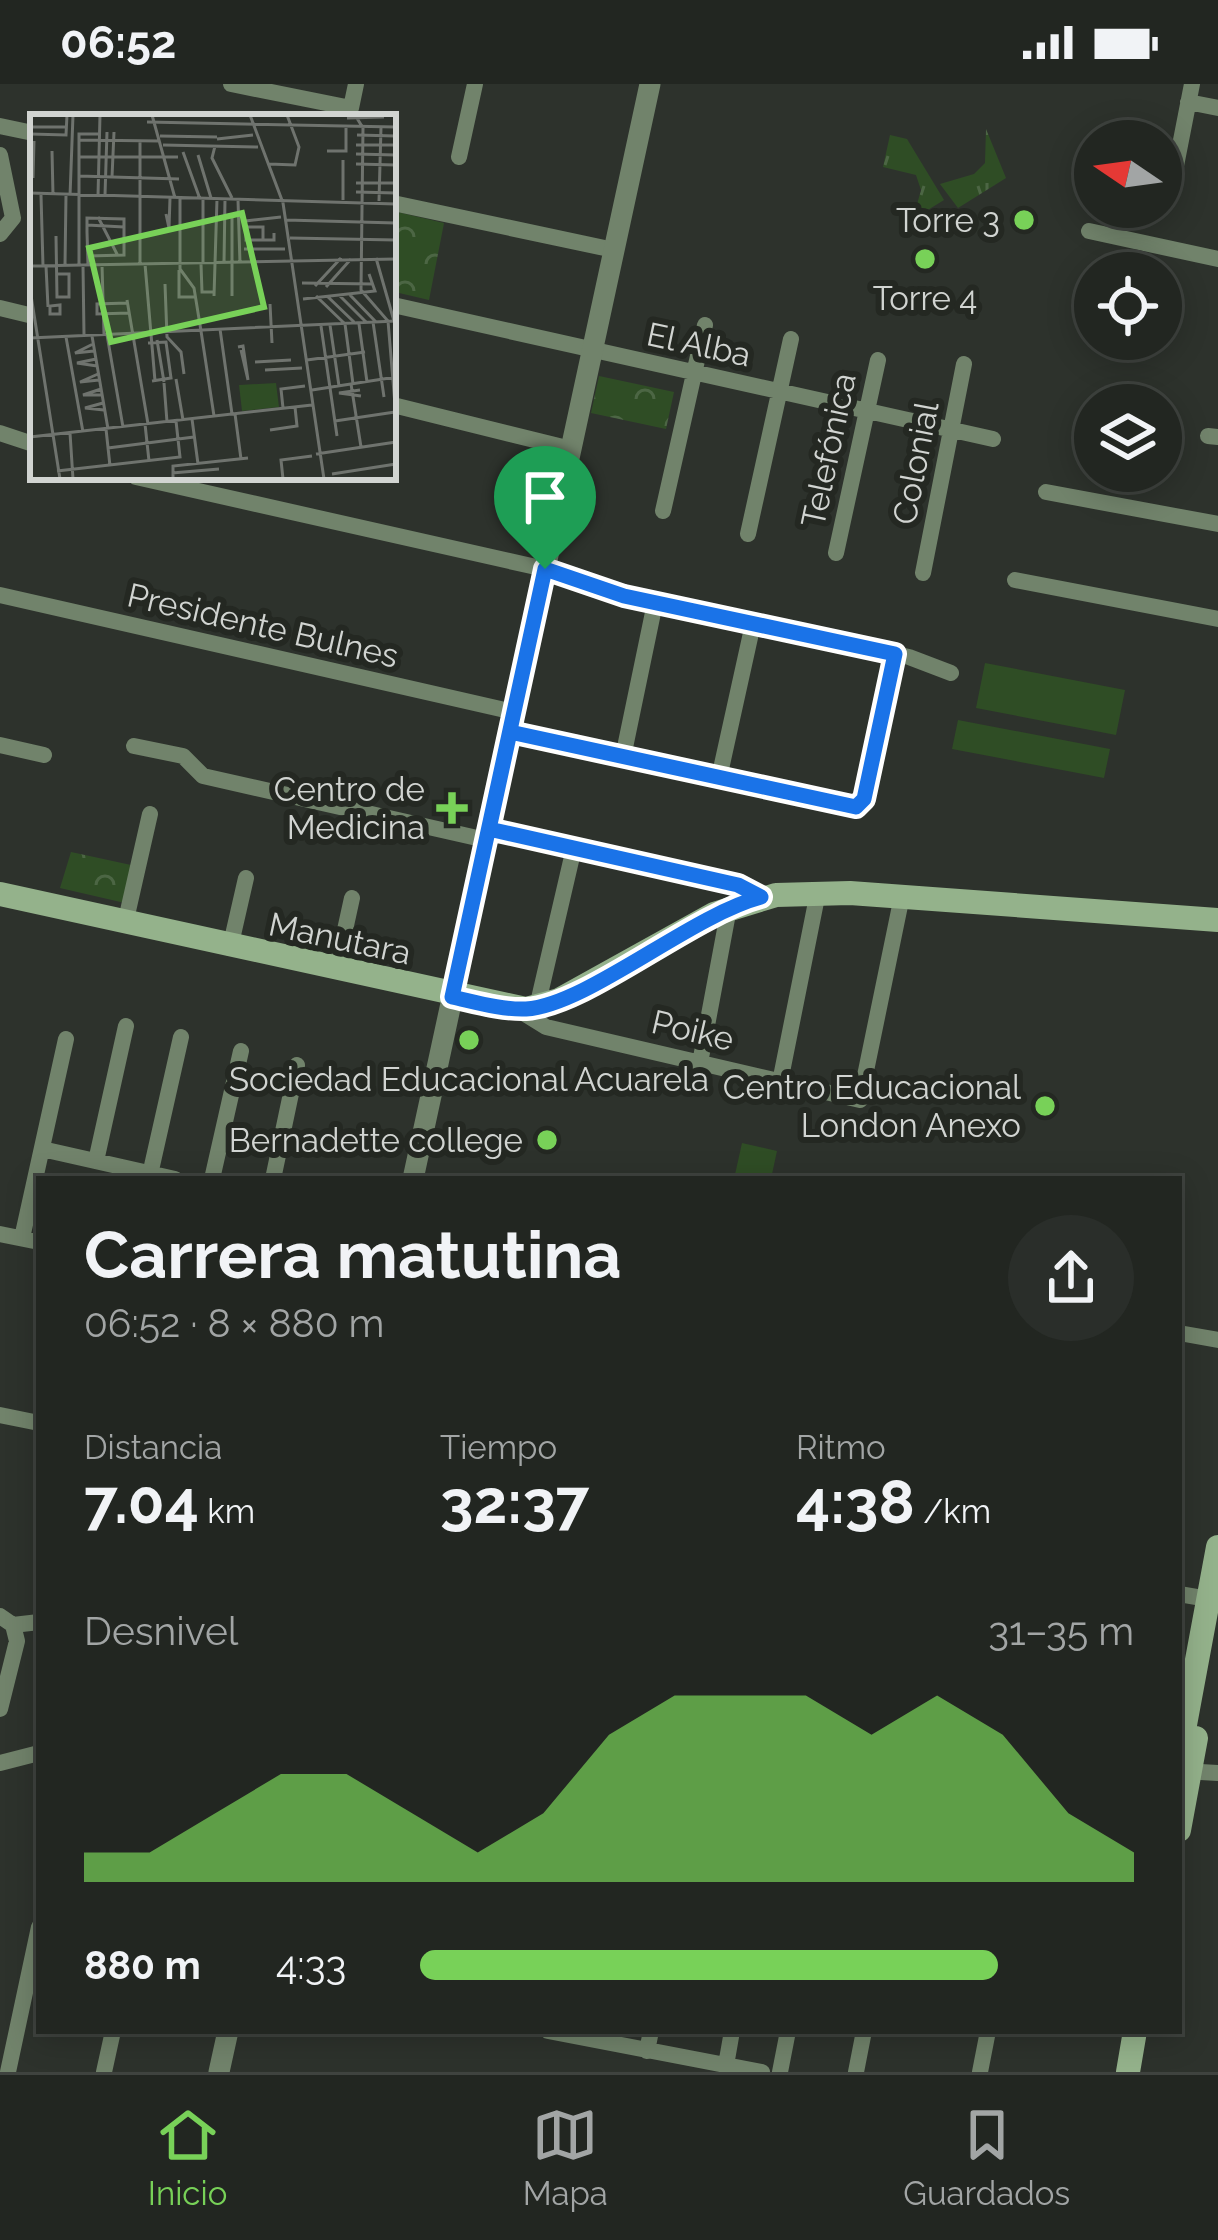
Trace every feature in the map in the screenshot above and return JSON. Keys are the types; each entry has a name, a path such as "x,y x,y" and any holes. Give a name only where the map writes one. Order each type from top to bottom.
{"main road":[{"path":"527,1008 729,908 761,897 818,892 902,896 1218,920"},
{"name":"Manutara","path":"0,894 452,997 527,1008"},
{"path":"1183,1766 1215,1607 1218,1547"},
{"path":"1183,1766 1187,1670 1215,1607"},
{"path":"1128,2072 1134,2034"}],"street":[{"path":"230,84 351,108 356,84"},
{"path":"459,157 475,84"},
{"path":"414,1176 650,84"},
{"path":"1182,134 1190,93 1218,108"},
{"path":"0,126 30,132"},
{"path":"0,155 13,218"},
{"path":"396,204 614,250"},
{"path":"13,218 30,222"},
{"path":"0,234 13,218"},
{"path":"1089,231 1218,259"},
{"name":"El Alba","path":"396,306 993,439"},
{"path":"0,308 30,315"},
{"path":"663,511 705,325"},
{"path":"748,535 791,339"},
{"name":"Telefónica","path":"836,553 878,360"},
{"name":"Colonial","path":"923,573 964,364"},
{"path":"396,406 571,449"},
{"path":"0,433 30,443"},
{"path":"149,480 545,569 656,603 895,654 951,673"},
{"path":"1046,492 1218,524"},
{"path":"1015,580 1218,619"},
{"name":"Presidente Bulnes","path":"0,595 512,722 622,757 859,805 895,654"},
{"path":"622,757 656,603"},
{"path":"719,778 753,624"},
{"path":"0,745 44,755"},
{"path":"134,746 183,756 203,776 574,848 738,885 761,897"},
{"path":"125,924 150,814"},
{"path":"527,1008 574,848"},
{"path":"230,948 246,878"},
{"path":"780,1082 818,892"},
{"name":"Poike","path":"527,1008 546,1027 860,1100 902,896"},
{"path":"336,971 352,898"},
{"path":"700,1063 729,908"},
{"path":"96,1162 126,1025"},
{"path":"42,1149 150,1176 182,1037"},
{"path":"38,1176 66,1039"},
{"path":"213,1176 241,1051"},
{"path":"274,1176 298,1065"},
{"path":"0,1234 30,1240 36,1194"},
{"path":"1182,1334 1218,1340"},
{"path":"0,1414 36,1422"},
{"path":"1182,1595 1215,1607"},
{"path":"6,1620 36,1622"},
{"path":"0,1709 17,1641 6,1620"},
{"path":"0,1763 36,1754"},
{"path":"1183,1766 1218,1773"},
{"path":"8,2072 36,1941"},
{"path":"104,2072 112,2034"},
{"path":"219,2072 227,2034"},
{"path":"580,2034 611,2037 725,2069 763,2072"},
{"path":"647,2050 650,2034"},
{"path":"725,2069 731,2034"},
{"path":"780,2072 787,2034"},
{"path":"856,2072 863,2034"},
{"path":"980,2072 987,2034"}],"green space":[{"path":"986,129 1006,178 958,208 940,184 974,174 985,163"},
{"path":"890,135 907,139 944,200 913,219 921,190 916,175 883,167"},
{"path":"396,212 444,223 429,300 396,292"},
{"path":"599,376 674,392 666,429 591,413"},
{"path":"985,663 1125,690 1116,735 976,708"},
{"path":"958,720 1110,749 1104,778 952,749"},
{"path":"71,852 131,865 125,903 60,888"},
{"path":"742,1143 777,1151 772,1176 735,1176"}],"place":[{"name":"Torre 3","path":"1024,220"},
{"name":"Torre 4","path":"925,259"},
{"name":"Centro de Medicina","path":"452,808"},
{"name":"Sociedad Educacional Acuarela","path":"469,1040"},
{"name":"Centro Educacional London Anexo","path":"1045,1106"},
{"name":"Bernadette college","path":"547,1140"}],"route":[{"path":"545,569 624,596 895,654 864,799 856,807 510,732 489,829 738,885 761,897 714,914 559,1000 526,1009 452,997 545,569"}]}
